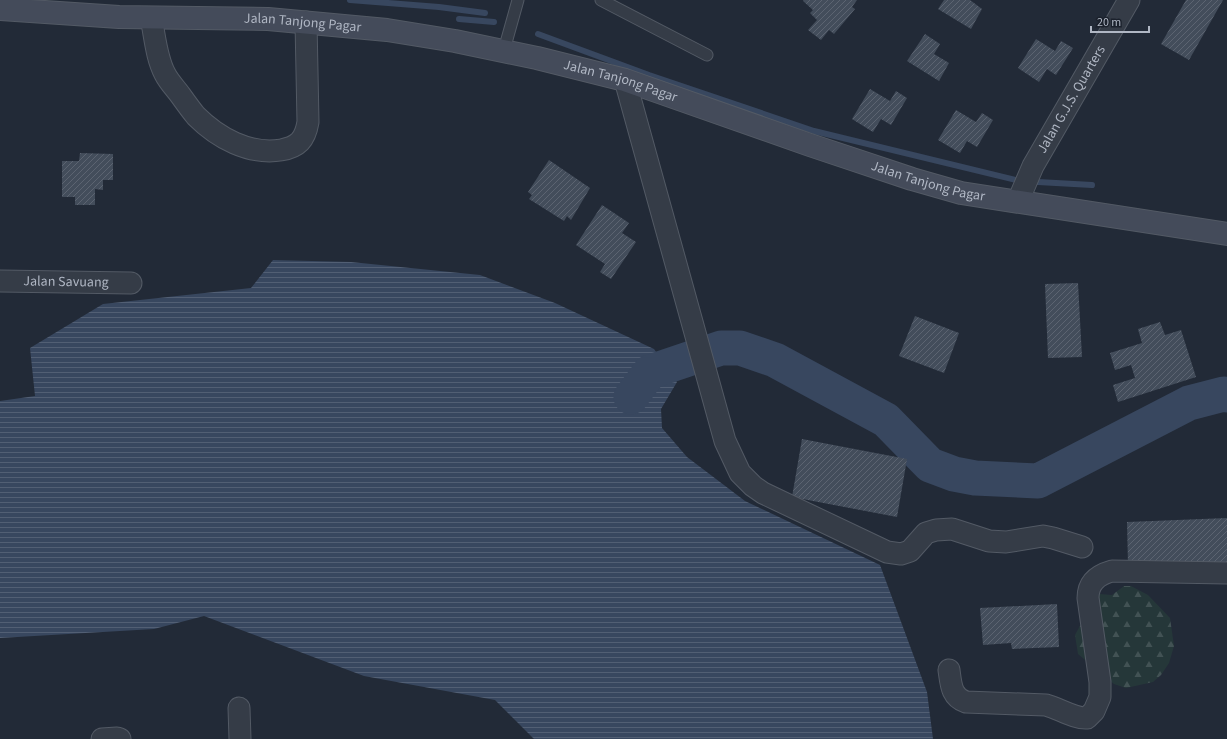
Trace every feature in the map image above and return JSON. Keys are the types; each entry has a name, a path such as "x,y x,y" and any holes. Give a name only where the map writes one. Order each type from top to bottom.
{"main road":[{"name":"Jalan Tanjong Pagar","path":"0,9 27,5 119,17 268,18 387,30 504,50 625,80 810,145 912,179 961,193 1227,234"}],"street":[{"name":"Jalan G.J.S. Quarters","path":"1018,201 1033,166 1129,0"},
{"path":"151,18 158,54 165,74 196,116 220,136 238,145 258,150 276,151 291,148 301,140 306,132 308,122 306,22"},
{"path":"625,80 725,441 740,473 753,486 763,493 887,552 900,554 910,551 926,533 936,530 952,529 989,541 1006,542 1043,536 1082,547"},
{"name":"Jalan Savuang","path":"0,281 131,283"},
{"path":"949,670 951,686 954,693 957,698 966,702 1046,705 1058,708 1078,717 1087,718 1094,711 1100,697 1100,682 1088,598 1088,591 1092,583 1101,574 1112,571 1227,573"},
{"path":"239,708 240,739"},
{"path":"102,739 120,739"}],"lane":[{"path":"504,50 518,0"},
{"path":"602,0 706,55"}],"green space":[{"path":"1124,586 1131,586 1148,595 1170,618 1174,646 1169,663 1161,675 1153,682 1126,688 1114,684 1078,654 1075,635 1082,622 1087,603 1099,594 1112,595"}],"water":[{"path":"273,260 351,262 480,275 555,303 654,349 677,382 661,409 662,428 687,457 745,501 880,565 927,692 933,739 534,739 495,700 364,676 204,616 154,629 0,638 0,401 35,396 30,348 103,304 251,288"}],"building":[{"path":"857,0 852,7 855,9 834,34 829,30 821,40 808,30 817,20 810,13 813,10 803,1"},
{"path":"944,0 970,0 982,9 971,29 938,9"},
{"path":"1186,0 1223,0 1189,60 1161,44"},
{"path":"925,34 940,44 934,54 949,63 939,81 907,61"},
{"path":"1036,39 1055,51 1061,41 1073,48 1056,75 1047,69 1039,82 1018,68"},
{"path":"870,89 890,101 896,91 907,98 891,125 881,119 873,132 852,119"},
{"path":"956,110 976,122 982,113 993,120 977,147 967,141 960,153 938,140"},
{"path":"80,153 113,154 113,180 103,180 103,190 95,189 95,205 75,205 75,197 62,197 62,161 79,161"},
{"path":"549,160 590,188 571,220 567,216 564,221 529,199 532,195 528,192"},
{"path":"602,205 629,223 622,233 636,242 611,279 600,272 605,264 576,245"},
{"path":"1078,283 1082,357 1048,358 1045,284"},
{"path":"915,316 959,333 944,373 899,356"},
{"path":"1160,322 1165,335 1181,330 1196,377 1118,402 1113,385 1135,378 1131,365 1115,370 1110,353 1142,343 1138,329"},
{"path":"802,439 907,459 897,517 792,497"},
{"path":"1227,518 1227,562 1128,565 1127,522"},
{"path":"1057,604 1059,647 1012,649 1011,643 983,645 980,608"}],"waterway":[{"path":"350,0 439,7 485,13"},
{"path":"459,19 494,22"},
{"path":"538,34 649,75 814,131 1020,181 1092,185"},
{"path":"631,397 650,372 721,348 740,348 775,360 886,420 930,465 954,474 975,478 1038,481 1189,403 1224,394 1227,395"}]}
